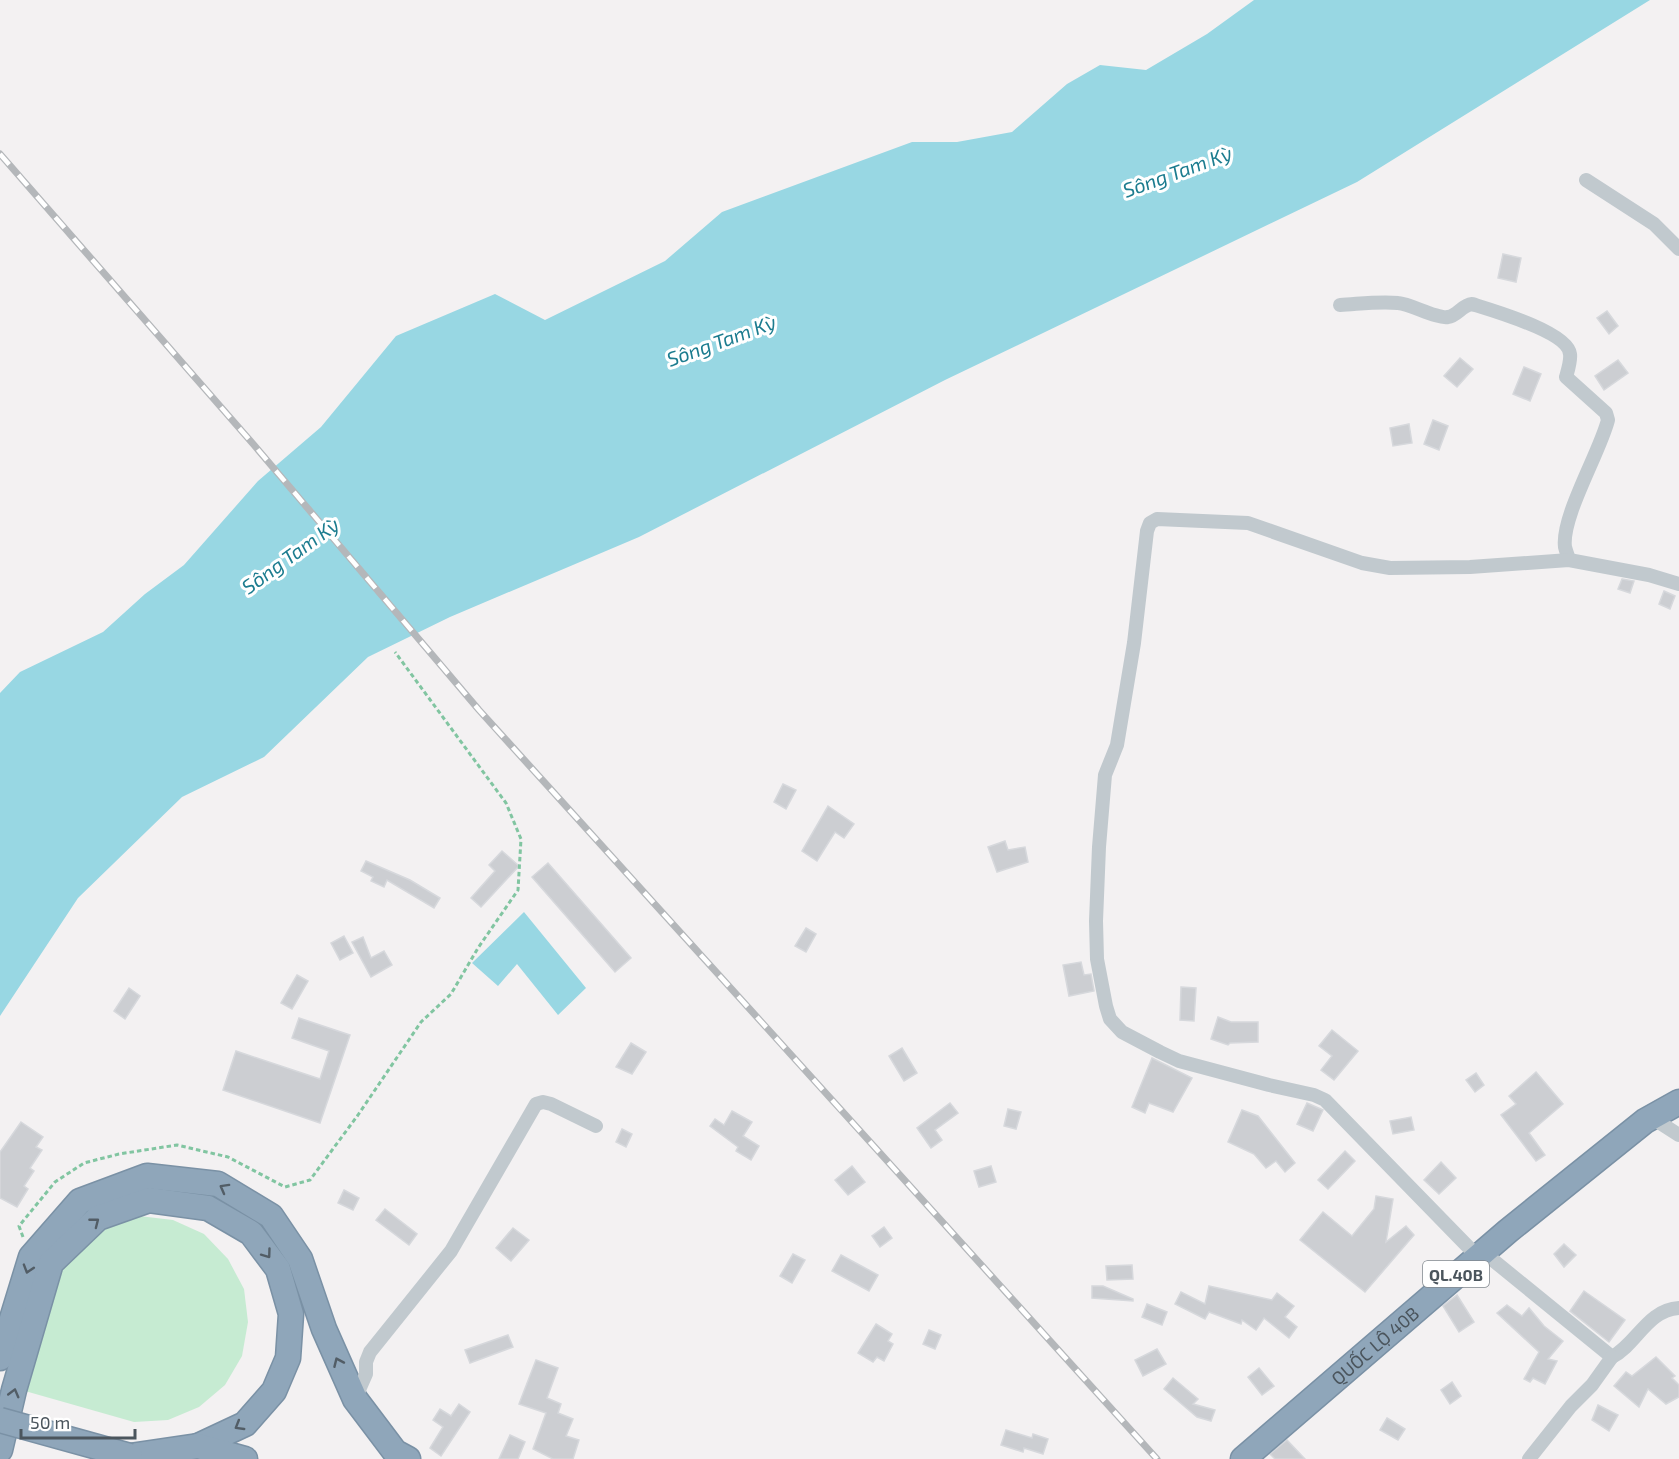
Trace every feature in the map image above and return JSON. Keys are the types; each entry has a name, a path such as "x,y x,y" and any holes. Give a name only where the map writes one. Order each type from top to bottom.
{"highway":[{"name":"QUỐC LỘ 40B","path":"1243,1459 1480,1254 1651,1117 1679,1102"},
{"path":"0,1358 31,1257 80,1201 147,1176 218,1184 271,1216 300,1259 324,1329 355,1399 395,1452 408,1459"},
{"path":"0,1420 136,1457 198,1446 244,1424 274,1391 288,1358 291,1314 278,1269 251,1233 208,1208 149,1200 98,1218 51,1263 14,1390 0,1450"},
{"path":"198,1446 245,1459"}],"street":[{"path":"1586,180 1654,224 1679,249"},
{"path":"1340,305 1396,302 1444,317 1453,315 1466,305 1472,304 1540,327 1564,344 1570,354 1566,377 1606,413 1608,420 1572,510 1565,546 1569,560"},
{"path":"1612,1357 1480,1254 1325,1100 1314,1095 1179,1060 1122,1032 1115,1025 1106,1006 1097,949 1099,847 1104,783 1117,745 1124,704 1138,616 1147,531 1150,523 1157,519 1248,523 1362,563 1390,568 1470,567 1569,560 1649,575 1679,584"},
{"path":"355,1399 366,1374 369,1352 451,1251 536,1104 543,1102 551,1104 596,1126"},
{"path":"1651,1117 1679,1135"},
{"path":"1529,1459 1571,1406 1592,1385 1612,1357 1621,1353 1642,1327 1667,1309 1677,1305"}],"path":[{"path":"31,1257 19,1226 55,1182 84,1163 119,1154 177,1145 228,1157 285,1187 310,1180 358,1115 421,1022 451,994 478,948 518,890 521,839 506,803 395,652"}],"green space":[{"path":"139,1216 173,1220 204,1234 228,1259 244,1289 248,1322 242,1356 225,1385 199,1407 168,1420 134,1422 18,1389 54,1267 105,1223"}],"water":[{"name":"Sông Tam Kỳ","path":"1254,0 1650,0 1357,182 945,380 639,537 450,617 368,657 264,757 182,797 78,898 0,1016 0,693 20,672 103,632 145,594 184,565 258,481 321,427 396,336 495,294 545,320 665,261 722,212 912,142 957,142 1012,132 1067,84 1100,65 1146,70 1207,34"},
{"path":"524,912 586,988 558,1015 517,964 498,986 472,963"}],"building":[{"path":"1503,254 1521,258 1516,282 1498,278"},
{"path":"1607,311 1618,326 1609,334 1597,318"},
{"path":"1460,358 1473,369 1457,387 1444,376"},
{"path":"1618,360 1628,373 1604,390 1595,376"},
{"path":"1524,367 1541,374 1530,401 1513,394"},
{"path":"1433,420 1448,426 1439,450 1424,444"},
{"path":"1409,424 1412,443 1393,446 1390,428"},
{"path":"1622,579 1634,581 1630,593 1618,589"},
{"path":"1664,591 1675,596 1670,609 1659,604"},
{"path":"783,784 796,790 786,809 774,802"},
{"path":"828,806 854,824 844,838 835,832 817,861 802,851"},
{"path":"1005,841 1008,850 1025,847 1028,862 997,872 988,847"},
{"path":"502,851 519,866 481,907 471,898 495,871 489,865"},
{"path":"366,861 410,880 440,898 434,908 387,880 384,887 371,881 373,877 361,871"},
{"path":"548,863 631,958 615,972 532,877"},
{"path":"806,928 816,934 806,952 795,946"},
{"path":"344,936 353,953 340,960 331,943"},
{"path":"363,937 371,958 384,951 392,965 371,977 352,942"},
{"path":"1081,962 1084,975 1091,974 1094,991 1069,996 1063,965"},
{"path":"297,975 308,981 292,1009 281,1003"},
{"path":"1181,987 1196,988 1194,1021 1180,1020"},
{"path":"129,988 140,996 125,1019 114,1011"},
{"path":"1218,1017 1231,1022 1258,1022 1258,1042 1228,1045 1211,1039"},
{"path":"299,1018 350,1035 320,1123 223,1090 236,1051 320,1079 329,1051 292,1038"},
{"path":"1332,1030 1358,1051 1334,1080 1321,1070 1332,1056 1319,1046"},
{"path":"631,1043 646,1052 632,1074 616,1067"},
{"path":"902,1048 917,1073 904,1081 889,1056"},
{"path":"1152,1058 1192,1078 1173,1112 1149,1103 1145,1113 1132,1107"},
{"path":"1536,1072 1563,1104 1529,1133 1545,1155 1536,1161 1501,1115 1516,1104 1509,1096"},
{"path":"1476,1073 1484,1085 1475,1092 1466,1080"},
{"path":"950,1103 958,1113 935,1130 942,1140 931,1148 917,1128"},
{"path":"1307,1103 1323,1110 1313,1131 1297,1124"},
{"path":"1008,1109 1021,1112 1016,1129 1004,1126"},
{"path":"1242,1110 1258,1116 1295,1163 1285,1172 1276,1161 1266,1168 1254,1154 1228,1142"},
{"path":"732,1111 752,1122 743,1136 759,1146 751,1160 736,1151 738,1147 710,1126 715,1119 724,1125"},
{"path":"1411,1117 1414,1130 1393,1134 1390,1121"},
{"path":"21,1122 43,1137 36,1147 42,1150 30,1168 34,1171 24,1186 28,1189 17,1207 0,1198 0,1152"},
{"path":"622,1129 632,1134 626,1147 616,1142"},
{"path":"1345,1151 1355,1161 1328,1189 1318,1180"},
{"path":"1441,1162 1456,1178 1439,1194 1424,1180"},
{"path":"852,1166 865,1182 848,1195 835,1180"},
{"path":"991,1166 996,1182 979,1187 974,1171"},
{"path":"344,1190 359,1198 353,1210 338,1203"},
{"path":"1376,1196 1393,1199 1386,1242 1406,1226 1414,1235 1365,1292 1300,1240 1323,1212 1352,1236 1374,1209"},
{"path":"385,1209 417,1234 409,1245 376,1220"},
{"path":"884,1227 892,1238 880,1247 872,1236"},
{"path":"513,1228 529,1240 511,1261 496,1248"},
{"path":"1564,1244 1576,1255 1564,1267 1554,1254"},
{"path":"793,1254 805,1260 792,1283 780,1276"},
{"path":"841,1255 878,1275 869,1291 832,1271"},
{"path":"1132,1265 1133,1279 1107,1280 1106,1266"},
{"path":"1092,1286 1103,1286 1133,1301 1092,1298"},
{"path":"1209,1286 1272,1300 1277,1293 1294,1306 1285,1317 1297,1327 1289,1338 1264,1318 1256,1330 1242,1320 1241,1324 1209,1312 1205,1319 1175,1304 1181,1292 1205,1304"},
{"path":"1584,1291 1625,1320 1609,1342 1570,1311"},
{"path":"1457,1295 1474,1322 1459,1332 1443,1306"},
{"path":"1147,1304 1167,1312 1162,1325 1142,1317"},
{"path":"1507,1305 1522,1316 1529,1308 1544,1326 1563,1341 1548,1359 1557,1361 1545,1384 1533,1378 1530,1382 1524,1379 1539,1352 1497,1313"},
{"path":"876,1324 892,1334 888,1341 893,1344 884,1361 877,1357 873,1362 858,1353"},
{"path":"929,1330 941,1335 935,1349 923,1344"},
{"path":"508,1335 513,1347 470,1363 465,1350"},
{"path":"1157,1349 1166,1364 1143,1376 1135,1360"},
{"path":"1656,1357 1675,1376 1672,1378 1679,1385 1679,1397 1666,1404 1648,1389 1639,1407 1614,1386 1626,1372 1632,1376"},
{"path":"536,1360 558,1368 547,1398 561,1404 558,1413 573,1419 566,1436 579,1440 573,1459 553,1459 533,1449 546,1413 519,1404"},
{"path":"1259,1368 1274,1386 1262,1395 1248,1377"},
{"path":"1173,1378 1198,1399 1193,1404 1215,1410 1211,1421 1197,1417 1164,1389"},
{"path":"1452,1382 1461,1396 1450,1404 1441,1390"},
{"path":"459,1404 470,1412 441,1456 430,1448 443,1427 433,1420 440,1409 451,1416"},
{"path":"1598,1405 1618,1415 1609,1431 1592,1420"},
{"path":"1387,1418 1405,1429 1398,1440 1380,1430"},
{"path":"1006,1430 1032,1438 1033,1434 1048,1439 1043,1454 1024,1448 1023,1452 1001,1445"},
{"path":"510,1435 525,1442 518,1459 499,1459"},
{"path":"1287,1440 1305,1459 1275,1459 1270,1454"}],"railway":[{"path":"0,154 254,445 479,710 1157,1459"}]}
